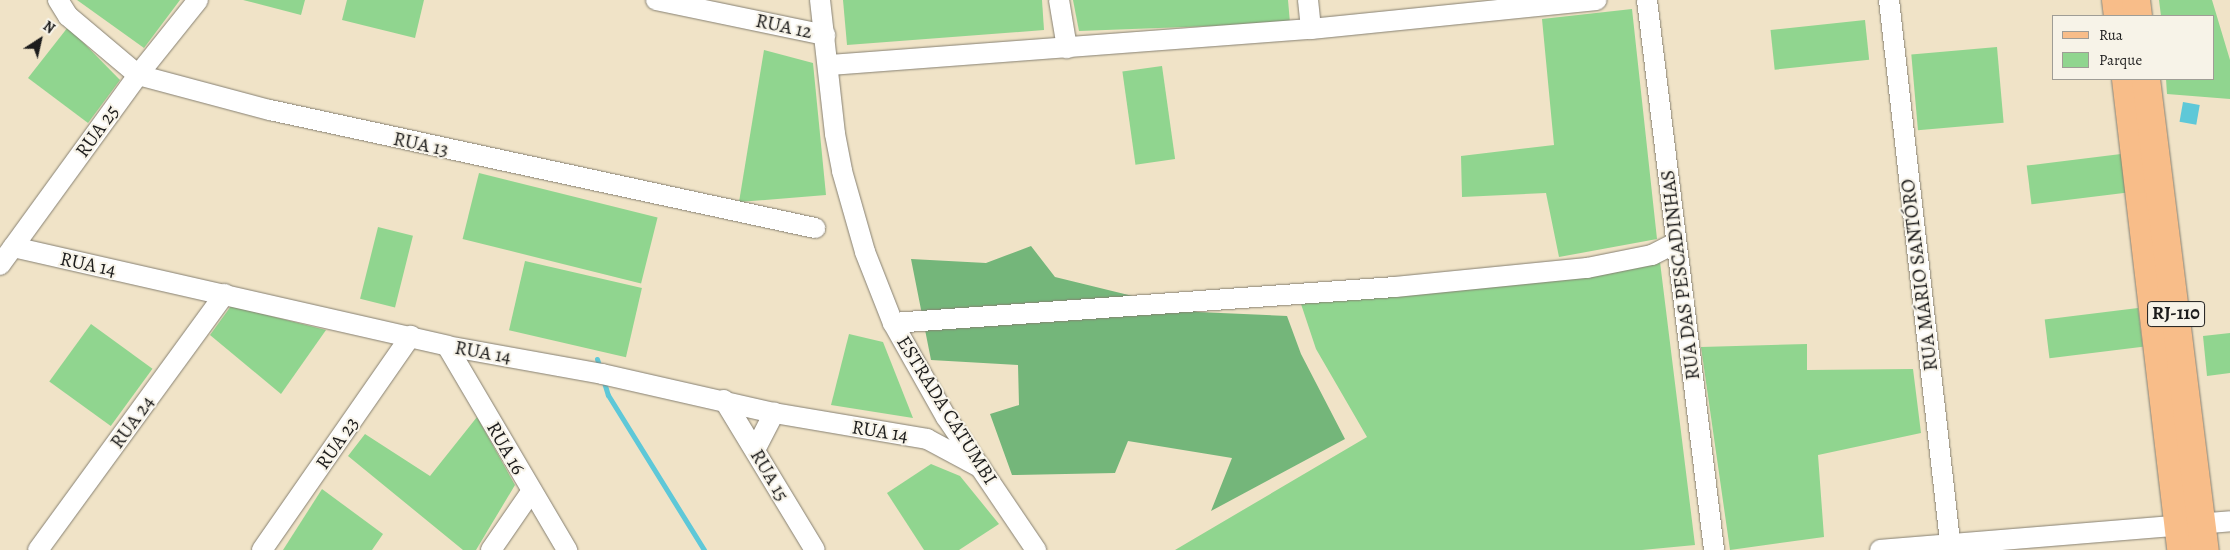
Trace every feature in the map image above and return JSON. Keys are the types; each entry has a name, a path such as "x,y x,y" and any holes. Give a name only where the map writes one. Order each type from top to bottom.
{"main road":[{"path":"2116,0 2118,15"},
{"path":"2136,0 2138,15"},
{"name":"RJ-110","path":"2126,80 2187,533 2206,550"},
{"name":"RJ-110","path":"2146,80 2187,533"}],"street":[{"name":"RUA 13","path":"58,0 68,16 138,75 270,110 815,228"},
{"name":"RUA 25","path":"0,265 138,75 198,0"},
{"name":"RUA 12","path":"656,0 825,34"},
{"name":"ESTRADA CATUMBI","path":"820,0 830,65 842,171 865,252 893,323 946,417 1036,550"},
{"path":"1059,0 1067,48"},
{"path":"1308,0 1311,29"},
{"path":"830,65 1311,29 1597,0"},
{"name":"RUA DAS PESCADINHAS","path":"1647,0 1714,550"},
{"name":"RUA MÁRIO SANTÓRO","path":"1889,0 1951,547"},
{"path":"893,323 1395,287 1578,269 1627,262 1669,248 1676,242"},
{"name":"RUA 14","path":"13,247 411,336 447,346 724,400 774,413 927,439 946,417"},
{"name":"RUA 24","path":"38,550 225,294"},
{"name":"RUA 23","path":"262,550 411,336"},
{"name":"RUA 16","path":"447,346 531,492 567,550"},
{"name":"RUA 15","path":"724,400 815,550"},
{"path":"755,450 774,413"},
{"path":"927,439 981,468"},
{"path":"491,550 531,492"},
{"path":"1880,550 2187,533 2230,521"}],"green space":[{"path":"77,0 180,0 144,48"},
{"path":"243,0 305,0 301,15"},
{"path":"347,0 424,0 415,38 342,20"},
{"path":"843,0 1042,0 1044,30 847,45"},
{"path":"1073,0 1288,0 1290,23 1079,31"},
{"path":"2159,0 2212,0 2230,60 2230,99 2167,94 2166,80 2215,80 2215,15 2161,15"},
{"path":"1632,9 1657,239 1559,257 1546,193 1462,197 1461,156 1554,145 1542,19"},
{"path":"1865,20 1869,60 1775,70 1771,30"},
{"path":"68,27 120,80 88,123 28,78"},
{"path":"1997,47 2004,123 1918,130 1911,54"},
{"path":"764,50 813,63 826,195 739,202"},
{"path":"1162,66 1175,159 1135,165 1122,72"},
{"path":"2121,154 2126,193 2031,204 2027,166"},
{"path":"479,173 658,218 641,283 463,239"},
{"path":"378,227 413,236 395,308 360,299"},
{"path":"1031,246 1055,277 1198,312 1287,316 1301,354 1345,439 1211,511 1232,458 1128,441 1115,473 1012,475 990,414 1019,405 1018,365 931,360 911,259 986,263"},
{"path":"525,261 642,288 626,357 509,330"},
{"path":"1660,262 1695,545 1642,550 1175,550 1367,437 1316,349 1301,304"},
{"path":"231,306 326,330 281,394 210,335"},
{"path":"2138,308 2143,347 2049,358 2045,319"},
{"path":"91,324 152,369 111,426 49,381"},
{"path":"2230,333 2230,373 2207,376 2203,336"},
{"path":"849,334 883,342 913,418 831,405"},
{"path":"1807,344 1807,370 1913,369 1921,433 1818,455 1824,537 1730,550 1701,347"},
{"path":"477,417 515,485 476,550 463,550 348,456 365,434 430,476"},
{"path":"931,464 960,476 999,524 959,550 924,550 887,493"},
{"path":"322,489 383,534 372,550 283,550"}],"water":[{"path":"2183,102 2200,105 2196,125 2180,122"}],"waterway":[{"path":"597,359 600,368"},
{"path":"603,379 608,395 704,550"}]}
